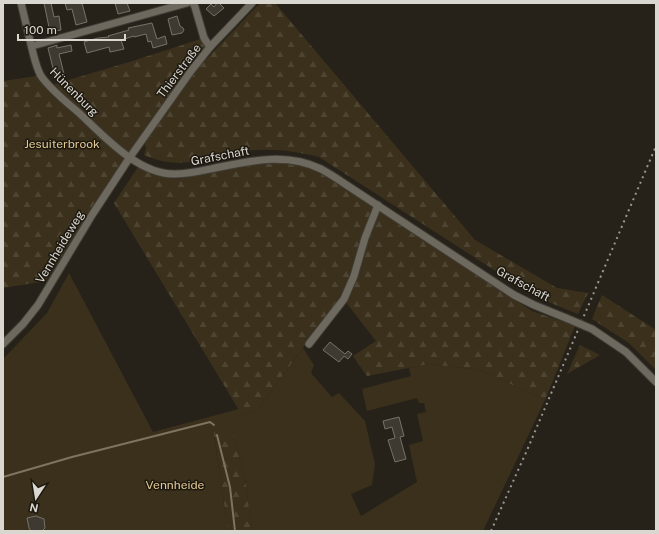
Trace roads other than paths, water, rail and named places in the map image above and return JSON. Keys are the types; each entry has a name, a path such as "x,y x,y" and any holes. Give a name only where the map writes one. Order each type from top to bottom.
{"street":[{"name":"Hünenburg","path":"21,3 40,75 49,86 114,145 130,157"},
{"path":"32,46 188,3"},
{"path":"193,3 204,38 210,48"},
{"name":"Thierstraße","path":"130,157 191,71 210,48 252,3"},
{"name":"Grafschaft","path":"130,157 151,169 162,173 174,174 200,171 252,160 272,158 306,163 320,169 378,205 514,295 592,329 626,352 656,382"},
{"name":"Vennheideweg","path":"3,344 23,324 38,305 92,215 130,157"},
{"path":"309,344 344,299 354,276 365,238 378,205"}],"waterway":[{"path":"3,477 72,457 210,422 214,425"},
{"path":"217,435 230,487 235,531"}],"railway":[{"path":"491,531 528,448 656,146"}],"park label":[{"name":"Jesuiterbrook","path":"62,144"},
{"name":"Vennheide","path":"175,485"}]}
